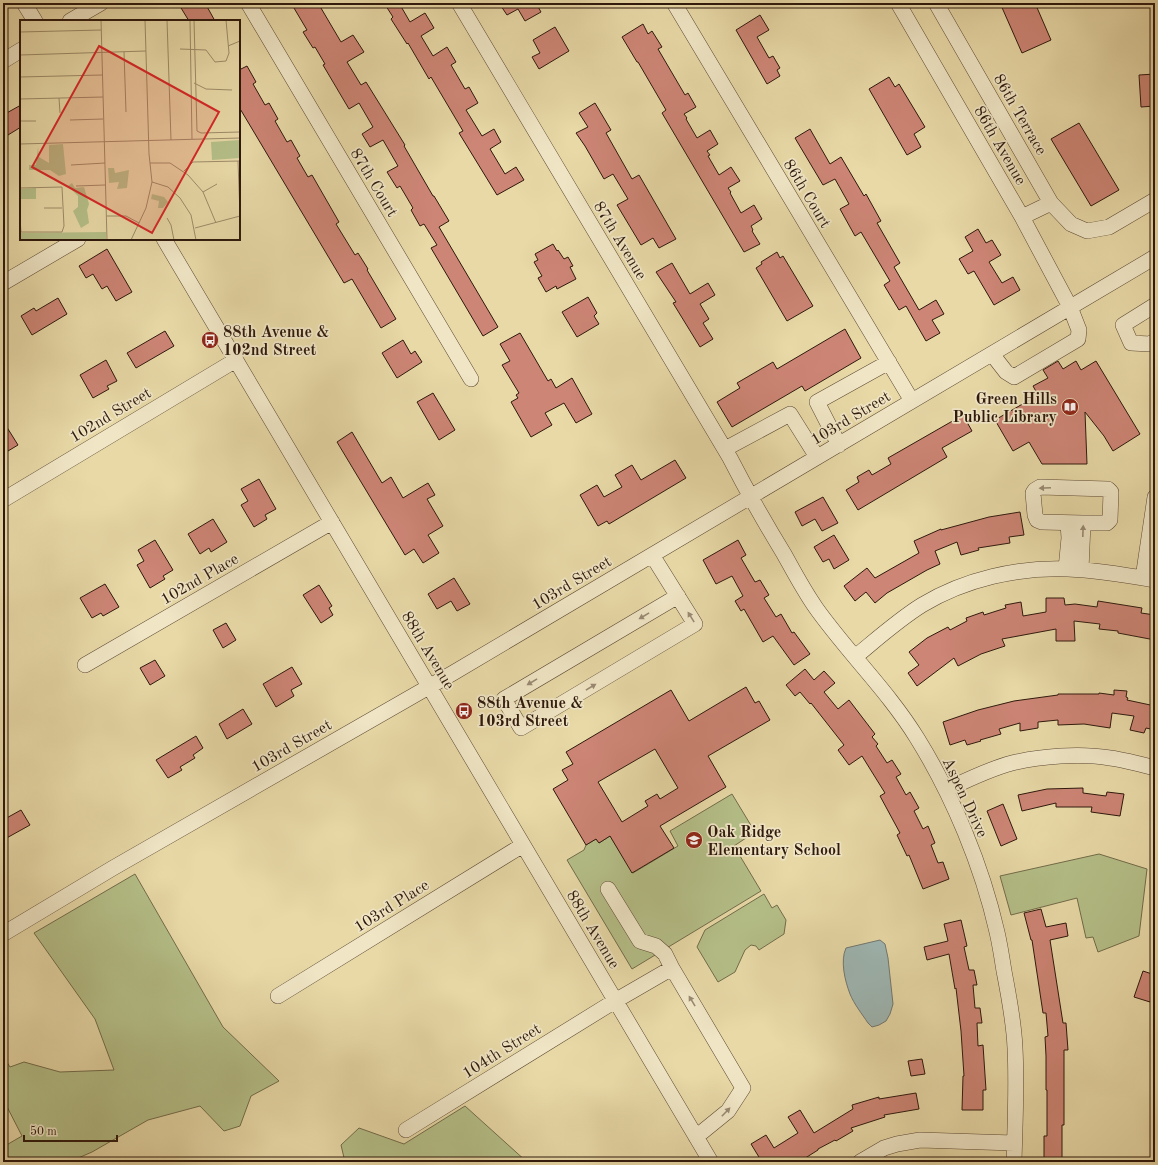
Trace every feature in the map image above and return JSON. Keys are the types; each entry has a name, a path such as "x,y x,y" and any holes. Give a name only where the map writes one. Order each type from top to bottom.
{"street":[{"path":"24,3 34,20"},
{"path":"72,20 101,3"},
{"name":"87th Court","path":"248,3 471,379"},
{"name":"87th Avenue","path":"459,3 725,449 750,497"},
{"name":"86th Court","path":"674,3 912,401"},
{"name":"86th Avenue","path":"898,3 1022,217 1070,308 1079,330 1078,339 1014,376 1006,372 992,354"},
{"name":"86th Terrace","path":"936,3 1051,203 1071,224 1087,231 1109,227 1155,200"},
{"path":"3,61 20,51"},
{"path":"1022,217 1051,203"},
{"path":"3,283 76,240"},
{"name":"88th Avenue","path":"165,240 711,1162"},
{"name":"103rd Street","path":"3,934 113,868 429,687 1070,308 1154,261"},
{"path":"1155,305 1123,325 1131,343 1150,344 1155,341"},
{"name":"102nd Street","path":"3,500 236,360"},
{"path":"839,445 817,402 889,362"},
{"path":"725,449 790,414 818,457"},
{"path":"1040,488 1108,489 1111,496 1110,520 1107,523 1076,523 1042,522 1037,520 1035,515 1033,493 1035,490 1040,488"},
{"name":"Aspen Drive","path":"750,497 815,607 881,688 917,738 946,790 970,846 990,904 1011,1007 1015,1048 1014,1162"},
{"path":"855,657 923,604 961,586 979,580 1003,574 1034,570 1066,569 1115,573 1149,579 1155,497"},
{"name":"102nd Place","path":"85,665 332,522"},
{"path":"1066,569 1069,538 1076,523"},
{"path":"1076,523 1081,570"},
{"path":"652,555 678,596 695,624 521,728 504,699 678,596"},
{"path":"946,790 988,771 1033,759 1085,756 1109,758 1155,768"},
{"name":"103rd Place","path":"278,996 523,845"},
{"path":"608,889 640,941 656,946 665,954 743,1088 728,1111 696,1137"},
{"name":"104th Street","path":"406,1130 615,1001 672,968"},
{"path":"860,1162 884,1148 920,1140 1014,1143"}],"green space":[{"path":"732,794 755,832 734,846 761,891 632,969 567,860 584,850 586,845 596,839 599,843 610,836 633,873 678,846 670,831"},
{"path":"1099,854 1147,869 1139,936 1098,952 1093,937 1086,938 1077,898 1011,915 1000,876"},
{"path":"135,874 223,1027 279,1081 251,1096 240,1126 224,1131 200,1106 148,1120 92,1152 69,1162 3,1162 3,1147 22,1136 3,1099 3,1056 10,1067 24,1062 60,1072 114,1070 95,1019 34,933"},
{"path":"764,894 772,908 777,905 786,920 784,934 759,950 756,946 751,945 745,950 735,972 718,982 697,947 705,930"},
{"path":"465,1106 527,1162 345,1162 341,1145 359,1128 404,1144"}],"water":[{"path":"880,940 885,944 888,958 893,1004 886,1021 872,1027 858,1009 850,994 846,983 843,959 846,948"}],"building":[{"path":"178,3 205,3 214,20 188,20"},
{"path":"291,3 318,3 341,42 353,35 364,52 347,62 361,85 366,82 449,221 439,227 498,327 483,336 431,248 437,245 424,224 420,226 411,210 413,208 400,186 397,188 387,172 398,166 383,140 370,147 362,134 373,127 359,103 349,109 323,65 325,64 315,47 313,48 303,32 307,30"},
{"path":"384,3 399,3 410,22 425,13 434,28 421,36 433,56 447,47 456,62 451,65 465,89 469,87 478,103 466,110 482,136 494,129 501,142 490,149 505,174 516,167 524,180 497,195 459,133 463,131 431,77 429,79 408,43 407,44 391,19 393,17"},
{"path":"499,3 536,3 541,12 525,21 518,9 507,15"},
{"path":"1000,3 1035,3 1051,40 1022,53"},
{"path":"760,15 769,30 757,37 769,58 773,56 780,68 777,70 780,76 767,84 736,30"},
{"path":"643,24 648,34 652,31 662,47 658,49 685,95 688,93 696,107 684,114 697,138 710,130 718,144 707,151 710,155 708,156 719,175 731,167 740,181 728,188 741,213 754,205 762,219 751,226 752,231 760,244 744,252 662,113 666,110 622,37"},
{"path":"555,27 569,51 539,69 532,57 540,53 533,40"},
{"path":"247,66 256,82 253,84 265,105 269,103 278,119 275,121 287,142 291,140 300,156 297,158 308,177 312,175 339,222 336,224 355,255 358,253 396,319 381,328 352,279 344,283 240,109 240,70"},
{"path":"1155,74 1155,106 1141,107 1139,75"},
{"path":"889,77 895,87 899,84 925,127 914,134 921,147 907,155 869,89"},
{"path":"595,103 611,130 606,133 632,179 639,175 676,239 659,248 653,238 641,245 617,205 628,199 613,174 604,179 576,133 588,127 579,113"},
{"path":"20,106 20,128 8,135 3,126 3,115"},
{"path":"1079,123 1119,190 1091,206 1051,139"},
{"path":"810,129 830,164 841,157 864,196 866,194 881,221 877,223 900,263 894,267 919,310 936,300 944,314 932,320 940,333 926,341 906,306 899,310 884,285 890,281 861,232 855,236 840,209 849,204 835,179 823,185 795,138"},
{"path":"978,229 986,243 992,240 1001,255 989,262 1002,283 1013,277 1020,290 994,305 974,271 968,274 959,259 973,251 965,237"},
{"path":"553,244 564,259 568,257 573,266 570,267 576,279 557,289 556,286 546,292 538,278 542,276 534,262 538,260 535,254"},
{"path":"107,249 132,292 116,301 107,286 102,289 93,274 86,278 79,266"},
{"path":"777,252 780,258 783,256 813,306 787,321 756,268 762,264 761,262"},
{"path":"672,263 690,294 708,283 715,295 700,304 709,319 703,323 713,339 700,347 673,303 676,302 656,272"},
{"path":"588,297 597,313 594,316 599,324 577,337 562,312"},
{"path":"58,298 67,314 32,335 21,316 34,308 36,311"},
{"path":"845,329 861,358 805,391 802,386 732,427 717,402 740,388 737,383 773,362 777,369"},
{"path":"165,331 174,346 136,368 127,353"},
{"path":"520,333 548,381 551,379 556,388 572,378 592,414 576,423 564,403 545,413 552,425 531,437 511,402 518,398 516,395 519,393 502,365 510,361 500,344"},
{"path":"403,340 411,354 415,351 422,362 397,378 382,353"},
{"path":"106,360 117,381 107,386 109,389 93,398 80,375"},
{"name":"Green Hills Public Library","path":"1058,361 1063,369 1076,361 1081,370 1096,361 1140,434 1113,451 1104,436 1085,412 1087,464 1042,464 1029,442 1013,451 995,420 1038,395 1033,386 1048,378 1043,370"},
{"path":"433,393 455,430 439,440 417,402"},
{"path":"963,415 972,431 942,448 947,457 858,510 846,490 859,482 857,477 869,470 872,475 891,464 888,458"},
{"path":"3,421 18,445 8,451 3,442"},
{"path":"352,432 382,483 391,477 403,498 428,483 435,495 427,499 443,526 428,535 439,553 423,563 414,549 405,555 337,442"},
{"path":"675,460 686,478 609,524 607,521 598,526 580,495 597,485 604,497 622,487 615,475 632,465 641,480"},
{"path":"259,479 276,509 265,515 267,519 254,527 241,505 248,501 241,489"},
{"path":"823,497 838,523 822,531 815,519 802,526 795,512"},
{"path":"1020,512 1024,535 1009,537 1010,543 978,548 979,550 961,555 957,542 935,551 940,564 887,593 875,603 866,592 855,601 844,586 867,568 875,578 919,553 914,541 941,529 989,517"},
{"path":"213,519 227,542 211,552 209,548 200,554 188,534"},
{"path":"834,535 849,560 834,569 829,559 823,562 814,547"},
{"path":"155,540 173,570 163,576 165,579 150,588 137,565 144,561 138,550"},
{"path":"738,540 746,555 741,558 755,582 760,580 769,595 764,598 776,617 781,614 792,633 794,632 810,654 794,665 773,636 763,642 744,609 741,611 735,601 743,596 732,576 716,584 703,560"},
{"path":"454,578 470,604 457,611 451,601 437,609 428,594"},
{"path":"105,584 119,607 103,616 101,613 92,618 80,598"},
{"path":"319,585 332,606 329,608 333,615 321,623 303,595"},
{"path":"1046,598 1064,598 1065,605 1075,604 1097,607 1098,601 1142,608 1141,613 1155,615 1155,640 1118,633 1118,631 1099,629 1100,624 1074,621 1075,641 1056,641 1056,629 1002,639 1005,646 981,654 958,666 954,658 917,686 908,673 919,665 909,652 927,638 948,627 950,630 967,621 966,618 983,612 984,615 1006,608 1005,605 1021,602 1023,616 1046,612"},
{"path":"226,623 236,640 223,648 213,630"},
{"path":"155,660 165,676 150,685 140,668"},
{"path":"292,667 302,684 291,690 294,696 276,707 263,684"},
{"path":"805,669 814,680 824,671 835,683 824,692 838,709 849,700 875,734 872,737 878,744 876,746 887,763 892,760 901,774 896,777 906,795 910,792 919,808 914,811 923,829 928,826 935,843 931,845 938,863 943,862 949,879 923,889 909,855 907,856 897,835 900,833 880,796 885,793 862,756 849,765 838,750 844,745 811,703 810,704 800,692 795,696 786,685"},
{"path":"746,687 755,703 759,701 770,720 708,756 726,787 660,826 674,848 632,873 610,836 599,843 596,839 586,845 553,789 568,780 562,770 573,764 566,752 671,690 689,721","holes":["655,749 678,788 660,799 657,794 645,801 648,806 622,822 598,782"]},
{"path":"1114,690 1127,691 1127,700 1155,706 1155,730 1146,728 1144,733 1130,730 1134,716 1112,713 1110,728 1084,724 1058,725 1058,720 1038,722 1038,728 1020,731 1020,723 999,729 1001,734 980,740 981,741 967,745 965,740 950,745 943,722 978,710 1014,701 1058,694 1099,693 1114,695"},
{"path":"243,709 252,724 227,739 219,724"},
{"path":"196,736 203,748 193,755 195,758 180,767 182,770 168,778 156,760"},
{"path":"1083,788 1083,793 1106,796 1107,792 1124,794 1120,816 1091,812 1092,807 1056,807 1056,803 1022,811 1018,795 1047,789"},
{"path":"1003,804 1017,839 1001,846 987,811"},
{"path":"21,810 30,825 3,840 3,820"},
{"path":"1041,909 1046,927 1066,923 1068,936 1050,940 1063,1023 1066,1023 1068,1050 1064,1050 1064,1125 1062,1125 1062,1162 1044,1162 1044,1136 1047,1136 1045,1037 1048,1036 1046,1013 1043,1013 1032,940 1024,913"},
{"path":"961,920 967,946 964,947 969,970 974,970 977,985 973,985 975,1008 980,1008 982,1023 977,1023 978,1046 983,1045 986,1090 983,1090 983,1110 962,1110 964,1076 961,1031 956,988 955,989 949,954 927,960 924,947 948,941 944,924"},
{"path":"1143,971 1155,975 1155,988 1150,1002 1134,997"},
{"path":"922,1059 925,1074 911,1076 908,1061"},
{"path":"916,1093 919,1109 884,1115 885,1117 851,1128 853,1131 818,1149 799,1162 762,1162 751,1144 766,1135 774,1148 798,1133 788,1117 800,1110 814,1133 853,1109 852,1105 879,1097 879,1099"}],"place":[{"name":"88th Avenue & 102nd Street","path":"210,340"},
{"name":"Green Hills Public Library","path":"1070,407"},
{"name":"88th Avenue & 103rd Street","path":"464,711"},
{"name":"Oak Ridge Elementary School","path":"694,840"}]}
